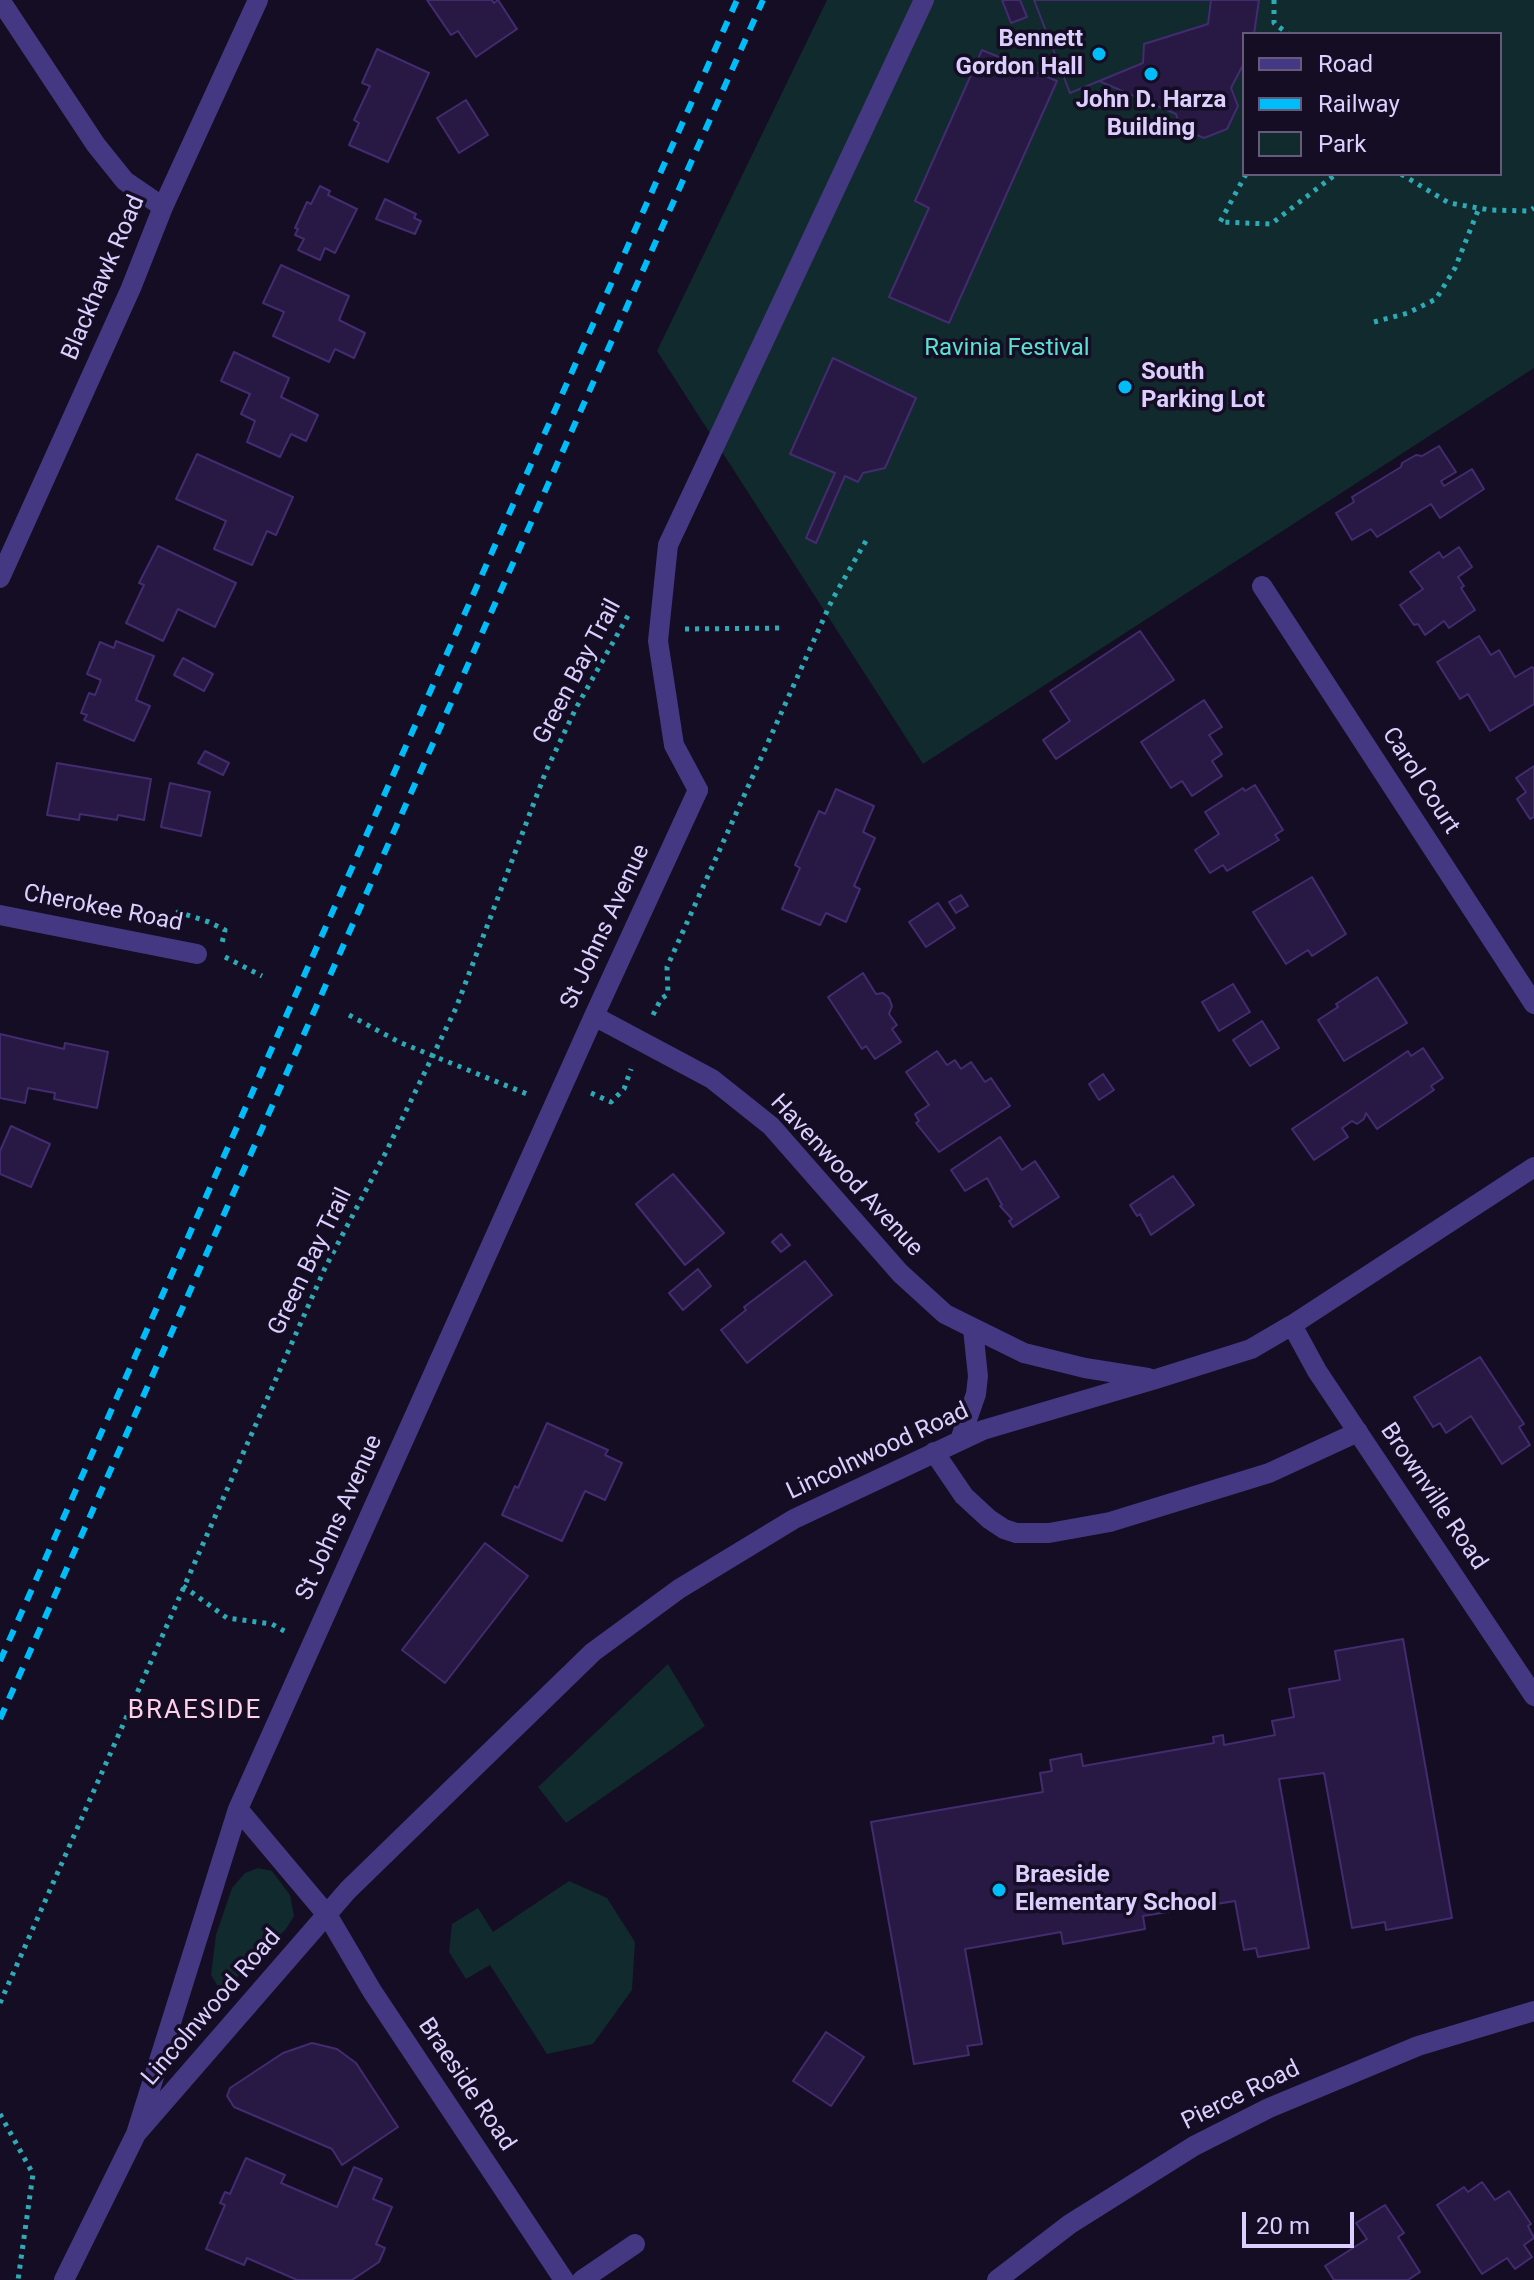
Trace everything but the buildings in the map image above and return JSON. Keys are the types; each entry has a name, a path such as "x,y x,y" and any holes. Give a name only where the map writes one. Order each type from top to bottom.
{"street":[{"path":"0,0 96,145 125,181 163,207"},
{"name":"Blackhawk Road","path":"0,578 258,0"},
{"path":"660,630 668,545 924,0"},
{"name":"Carol Court","path":"1262,586 1534,1004"},
{"name":"St Johns Avenue","path":"64,2280 136,2134 238,1809 698,790 674,745 658,641 660,630"},
{"name":"Cherokee Road","path":"0,915 197,954"},
{"name":"Havenwood Avenue","path":"594,1016 712,1079 771,1126 900,1273 945,1314 1024,1353 1085,1368 1156,1379"},
{"name":"Lincolnwood Road","path":"136,2134 348,1890 593,1652 679,1589 794,1519 983,1430 1251,1349 1534,1167"},
{"name":"Brownville Road","path":"1292,1325 1317,1371 1534,1696"},
{"path":"960,1440 976,1394 978,1376 973,1329"},
{"path":"934,1452 964,1496 989,1519 1016,1533 1037,1533 1110,1522 1269,1473 1358,1432"},
{"path":"238,1809 328,1916"},
{"name":"Braeside Road","path":"328,1916 372,1991 564,2280"},
{"name":"Pierce Road","path":"997,2280 1070,2224 1194,2146 1269,2108 1418,2046 1534,2011"},
{"path":"582,2280 635,2244"}],"path":[{"path":"1274,0 1274,23 1285,32"},
{"path":"1245,176 1220,222 1271,224 1333,176"},
{"path":"1404,176 1449,203 1529,211 1534,208"},
{"path":"1374,322 1408,313 1436,299 1455,268 1479,208"},
{"path":"565,1080 611,1102 624,1089 641,1041 661,999 668,994 667,967 832,600 867,539"},
{"name":"Green Bay Trail","path":"0,2003 325,1268 456,1008 546,771 576,708 637,599"},
{"path":"660,630 784,628"},
{"path":"349,1015 399,1042 554,1105"},
{"path":"183,1586 227,1618 272,1624 312,1645"},
{"path":"0,2114 33,2174 18,2280"}],"green space":[{"name":"Ravinia Festival","path":"827,0 1534,0 1534,368 923,764 657,351"},
{"path":"668,1664 705,1726 566,1823 538,1787"},
{"path":"258,1868 272,1871 290,1895 294,1916 286,1929 228,1986 217,1985 211,1975 216,1935 232,1888 245,1873"},
{"path":"569,1881 607,1898 635,1942 632,1990 593,2044 547,2054 490,1965 466,1979 449,1952 452,1924 478,1908 493,1932"}],"railway":[{"path":"0,1661 737,0"},
{"path":"0,1719 763,0"}],"place":[{"name":"Bennett Gordon Hall","path":"1099,54"},
{"name":"John D. Harza Building","path":"1151,74"},
{"name":"South Parking Lot","path":"1125,387"},
{"name":"Braeside Elementary School","path":"999,1890"}],"district":[{"name":"BRAESIDE","path":"195,1711"}]}
